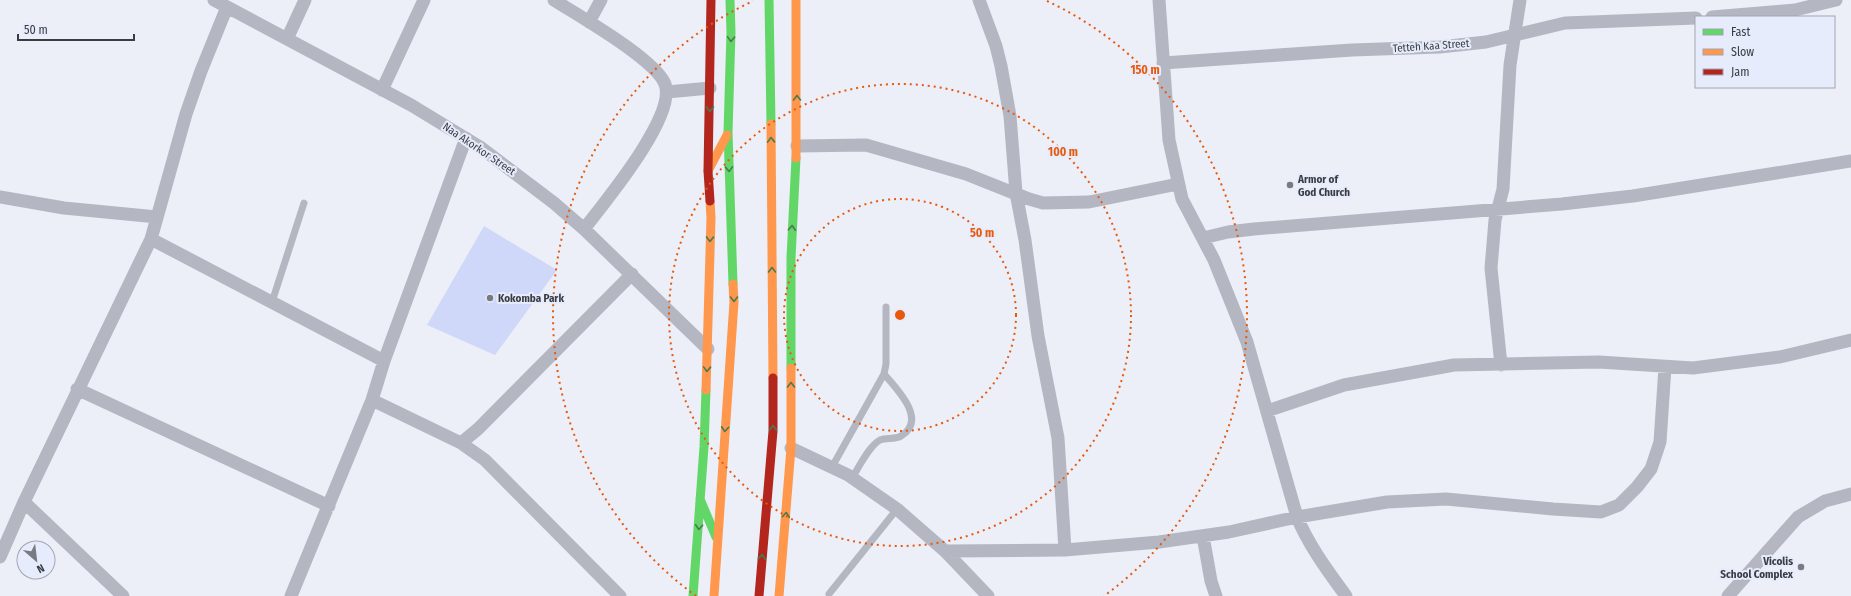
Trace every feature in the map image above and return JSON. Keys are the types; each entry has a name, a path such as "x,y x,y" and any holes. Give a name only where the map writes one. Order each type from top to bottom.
{"main road":[{"path":"693,596 708,349 711,218 708,171 711,0"},
{"path":"714,596 734,302 728,132 731,32 730,0"},
{"path":"759,596 773,431 772,175 769,0"},
{"path":"779,596 791,448 791,258 797,146 796,0"},
{"path":"708,171 728,132"},
{"path":"700,499 718,541"}],"street":[{"name":"Naa Akorkor Street","path":"214,0 411,104 466,138 554,203 584,229 708,349"},
{"path":"287,39 305,0"},
{"path":"382,90 424,0"},
{"path":"554,0 637,54 658,73 664,82 667,92 662,113 638,157 584,229"},
{"path":"589,22 601,0"},
{"path":"979,0 989,23 1002,66 1010,116 1016,193 1027,255 1038,336 1058,438 1064,550"},
{"path":"1159,0 1169,140 1182,199 1214,260 1247,342 1297,517 1323,565 1346,596"},
{"path":"1501,365 1491,268 1495,220 1503,188 1510,72 1520,0"},
{"path":"1724,16 1795,10 1836,0"},
{"path":"0,557 77,389 151,239 186,114 201,71 227,7"},
{"name":"Tetteh Kaa Street","path":"1164,63 1352,50 1440,47 1486,42 1565,23 1695,18"},
{"path":"667,92 710,88"},
{"path":"291,596 372,400 384,361 466,138"},
{"path":"797,146 866,145 966,174 1043,203 1089,202 1178,184"},
{"path":"1202,238 1228,232 1254,229 1562,204 1633,196 1851,161"},
{"path":"0,197 64,208 157,217"},
{"path":"151,239 384,361"},
{"path":"461,443 478,429 632,274"},
{"path":"1267,411 1344,385 1394,374 1454,364 1501,365 1599,362 1693,368 1780,357 1851,340"},
{"path":"945,551 1064,550 1159,542 1202,536 1297,517 1387,502 1446,499 1601,512 1619,505 1637,487 1651,469 1660,442 1665,367"},
{"path":"77,389 329,506"},
{"path":"372,400 461,443 485,460 620,596"},
{"path":"791,448 852,478 897,509 945,551 988,596"},
{"path":"1728,596 1798,517 1825,501 1851,494"},
{"path":"24,502 123,596"},
{"path":"1202,536 1211,581 1216,596"}],"lane":[{"path":"272,302 304,202"},
{"path":"832,467 884,374 886,364 886,307"},
{"path":"852,478 874,445 880,440 899,437 908,431 912,421 910,409 884,374"},
{"path":"829,594 897,509"}],"shaded area":[{"name":"Kokomba Park","path":"484,226 557,270 495,355 427,325"}],"traffic: fast":[{"path":"730,0 731,32 728,132 733,284"},
{"path":"769,0 771,124"},
{"path":"791,368 791,258 796,158"},
{"path":"693,596 704,447 706,390"},
{"path":"700,499 716,537"}],"traffic: slow":[{"path":"796,0 796,158"},
{"path":"771,124 773,378"},
{"path":"708,171 727,135"},
{"path":"706,390 711,218 710,201"},
{"path":"714,596 734,302 733,284"},
{"path":"779,596 791,448 791,368"}],"traffic: jam":[{"path":"710,201 708,171 711,0"},
{"path":"759,596 773,431 773,378"}],"place":[{"name":"Armor of God Church","path":"1290,185"},
{"name":"Kokomba Park","path":"490,298"},
{"name":"Vicolis School Complex","path":"1801,567"}]}
